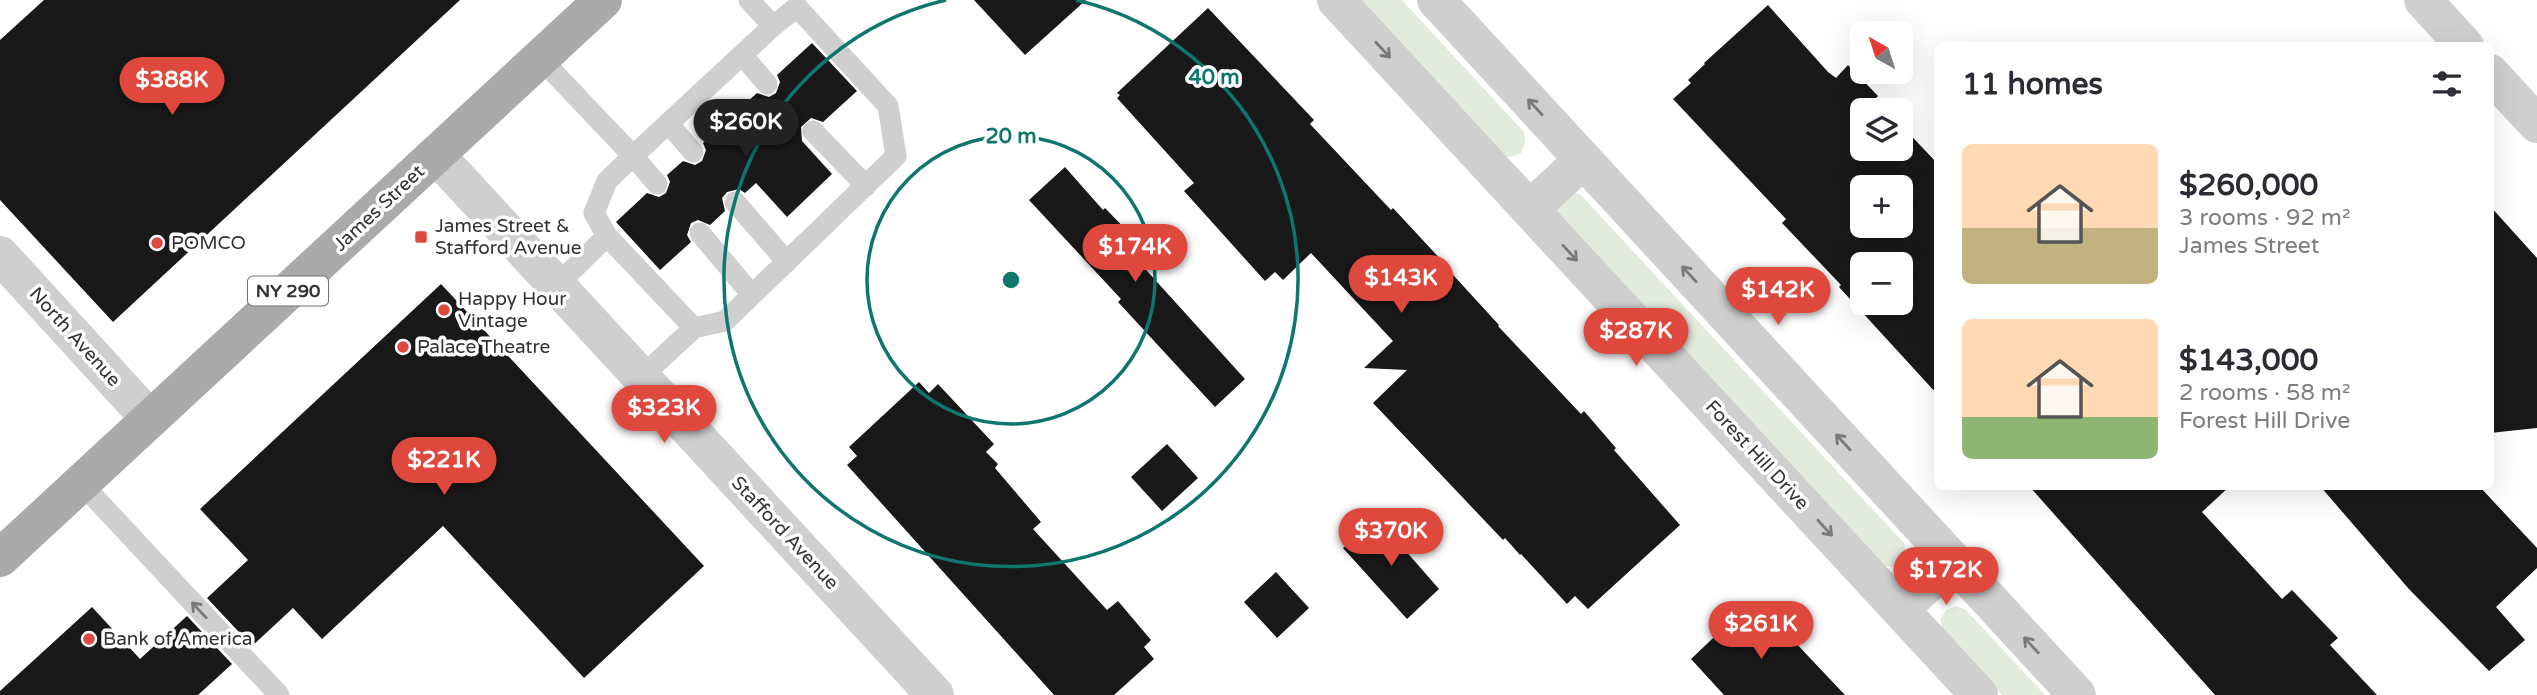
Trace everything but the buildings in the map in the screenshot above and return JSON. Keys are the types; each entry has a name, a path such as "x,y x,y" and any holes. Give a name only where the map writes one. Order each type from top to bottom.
{"main road":[{"name":"James Street","path":"0,558 603,0"}],"street":[{"name":"Forest Hill Drive","path":"1336,0 1979,695"},
{"path":"1436,0 2077,695"},
{"path":"2423,0 2461,42"},
{"path":"2494,77 2537,124"},
{"name":"Stafford Avenue","path":"436,155 935,695"},
{"path":"1530,209 1583,160"},
{"name":"North Avenue","path":"0,255 150,419"},
{"path":"1900,609 1953,561"}],"lane":[{"path":"749,0 773,26"},
{"path":"642,377 694,328 725,321 896,156 888,106 797,7 667,123 607,181 594,213 607,236 694,328"},
{"path":"742,55 767,84"},
{"path":"540,58 657,184"},
{"path":"667,123 693,152"},
{"path":"813,131 866,186"},
{"path":"735,202 787,262"},
{"path":"700,233 752,295"},
{"path":"557,285 607,236"},
{"path":"81,484 279,695"}],"shaded area":[{"path":"1358,0 1402,0 1524,132 1525,143 1521,153 1511,157 1500,155"},
{"path":"1571,191 1581,195 1904,543 1906,554 1902,563 1892,567 1881,565 1557,215 1556,203"},
{"path":"1956,606 1966,610 2045,695 2002,695 1942,630 1941,619 1946,610"}],"place":[{"name":"James Street & Stafford Avenue","path":"421,237"},
{"name":"POMCO","path":"157,243"},
{"name":"Happy Hour Vintage","path":"444,310"},
{"name":"Palace Theatre","path":"403,347"},
{"name":"Bank of America","path":"89,639"}]}
